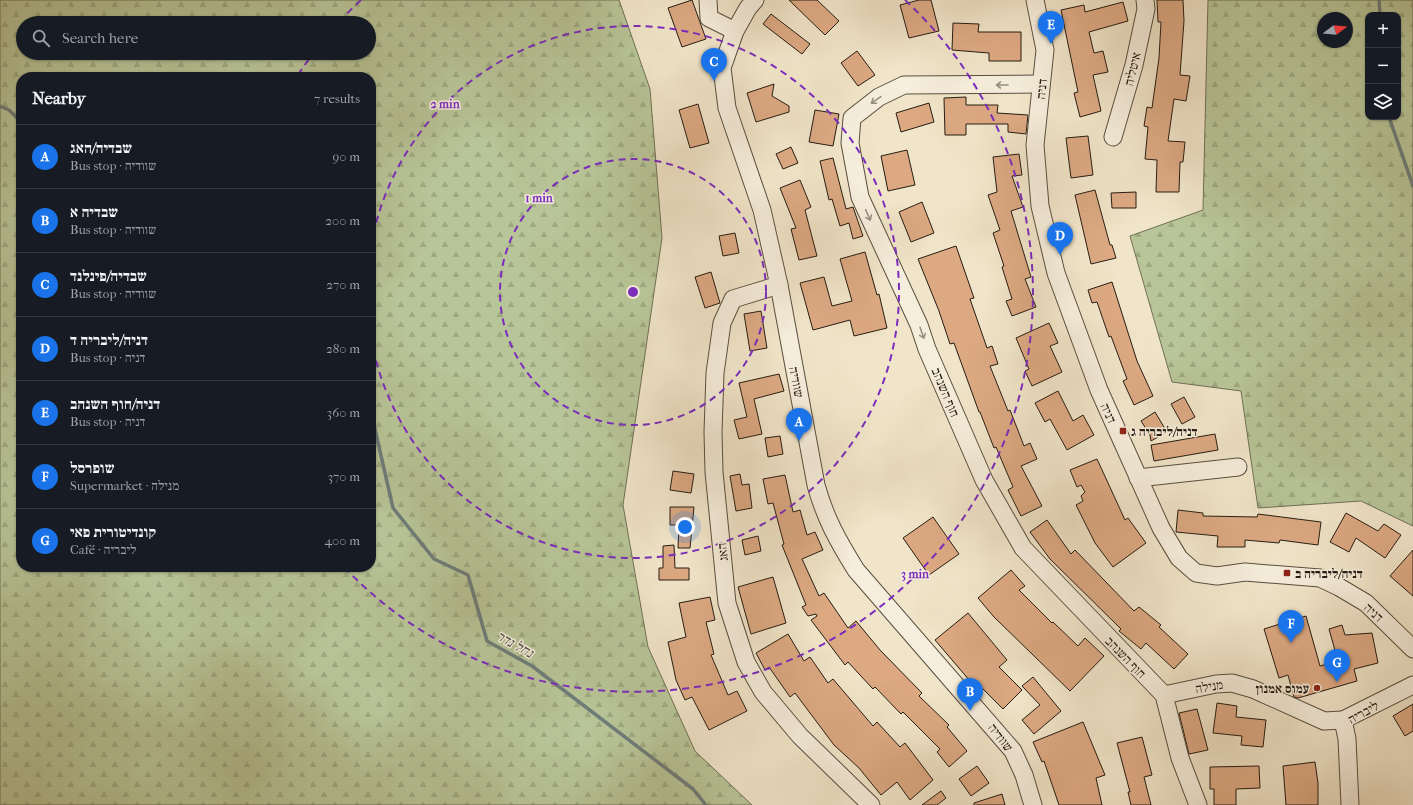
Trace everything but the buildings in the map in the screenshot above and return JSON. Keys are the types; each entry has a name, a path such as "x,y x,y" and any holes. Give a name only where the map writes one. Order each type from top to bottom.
{"street":[{"path":"708,0 709,18 735,31"},
{"name":"שוודיה","path":"755,0 748,8 735,31 722,68 727,108 762,210 779,284 816,485 823,510 835,536 856,570 1013,751 1024,775 1033,805"},
{"name":"דניה","path":"1035,0 1045,50 1036,145 1039,198 1056,273 1099,390 1161,528 1179,558 1196,573 1217,576 1245,572 1320,578 1366,603 1413,649"},
{"name":"איטליה","path":"1113,137 1134,65 1146,9 1145,0"},
{"name":"חוף השנהב","path":"1041,84 904,85 879,97 852,118 850,143 860,197 919,325 927,349 984,480 1023,548 1164,696 1180,758 1198,805"},
{"name":"האג","path":"779,284 732,299 722,323 715,373 714,472 727,603 746,662 763,692 800,736 872,805"},
{"path":"1138,478 1238,467"},
{"name":"מנילה","path":"1164,696 1216,684 1232,683 1253,689 1324,721 1343,720"},
{"name":"ליבריה","path":"1350,805 1347,739 1343,720 1413,685"}],"green space":[{"path":"0,0 619,0 650,89 662,238 623,505 648,647 695,751 752,805 0,805"},
{"path":"1208,0 1413,0 1413,526 1361,501 1258,508 1241,391 1172,382 1130,236 1203,210"}],"waterway":[{"path":"1379,0 1380,12"},
{"name":"נחל נדר","path":"0,106 9,110 16,117"},
{"path":"1390,120 1413,186"},
{"name":"נחל נדר","path":"376,434 393,508 434,559 468,575 487,641 532,666 693,789 706,805"}],"place":[{"name":"דניה/חוף השנהב","path":"1051,44"},
{"name":"שבדיה/פינלנד","path":"714,81"},
{"name":"דניה/ליבריה ד","path":"1060,255"},
{"name":"דניה/ליבריה ג","path":"1123,431"},
{"name":"שבדיה/האג","path":"799,441"},
{"name":"דניה/ליבריה ב","path":"1287,573"},
{"name":"שופרסל","path":"1291,643"},
{"name":"קונדיטורית פאי","path":"1337,682"},
{"name":"עמוס אמנון","path":"1317,688"},
{"name":"שבדיה א","path":"970,711"}]}
